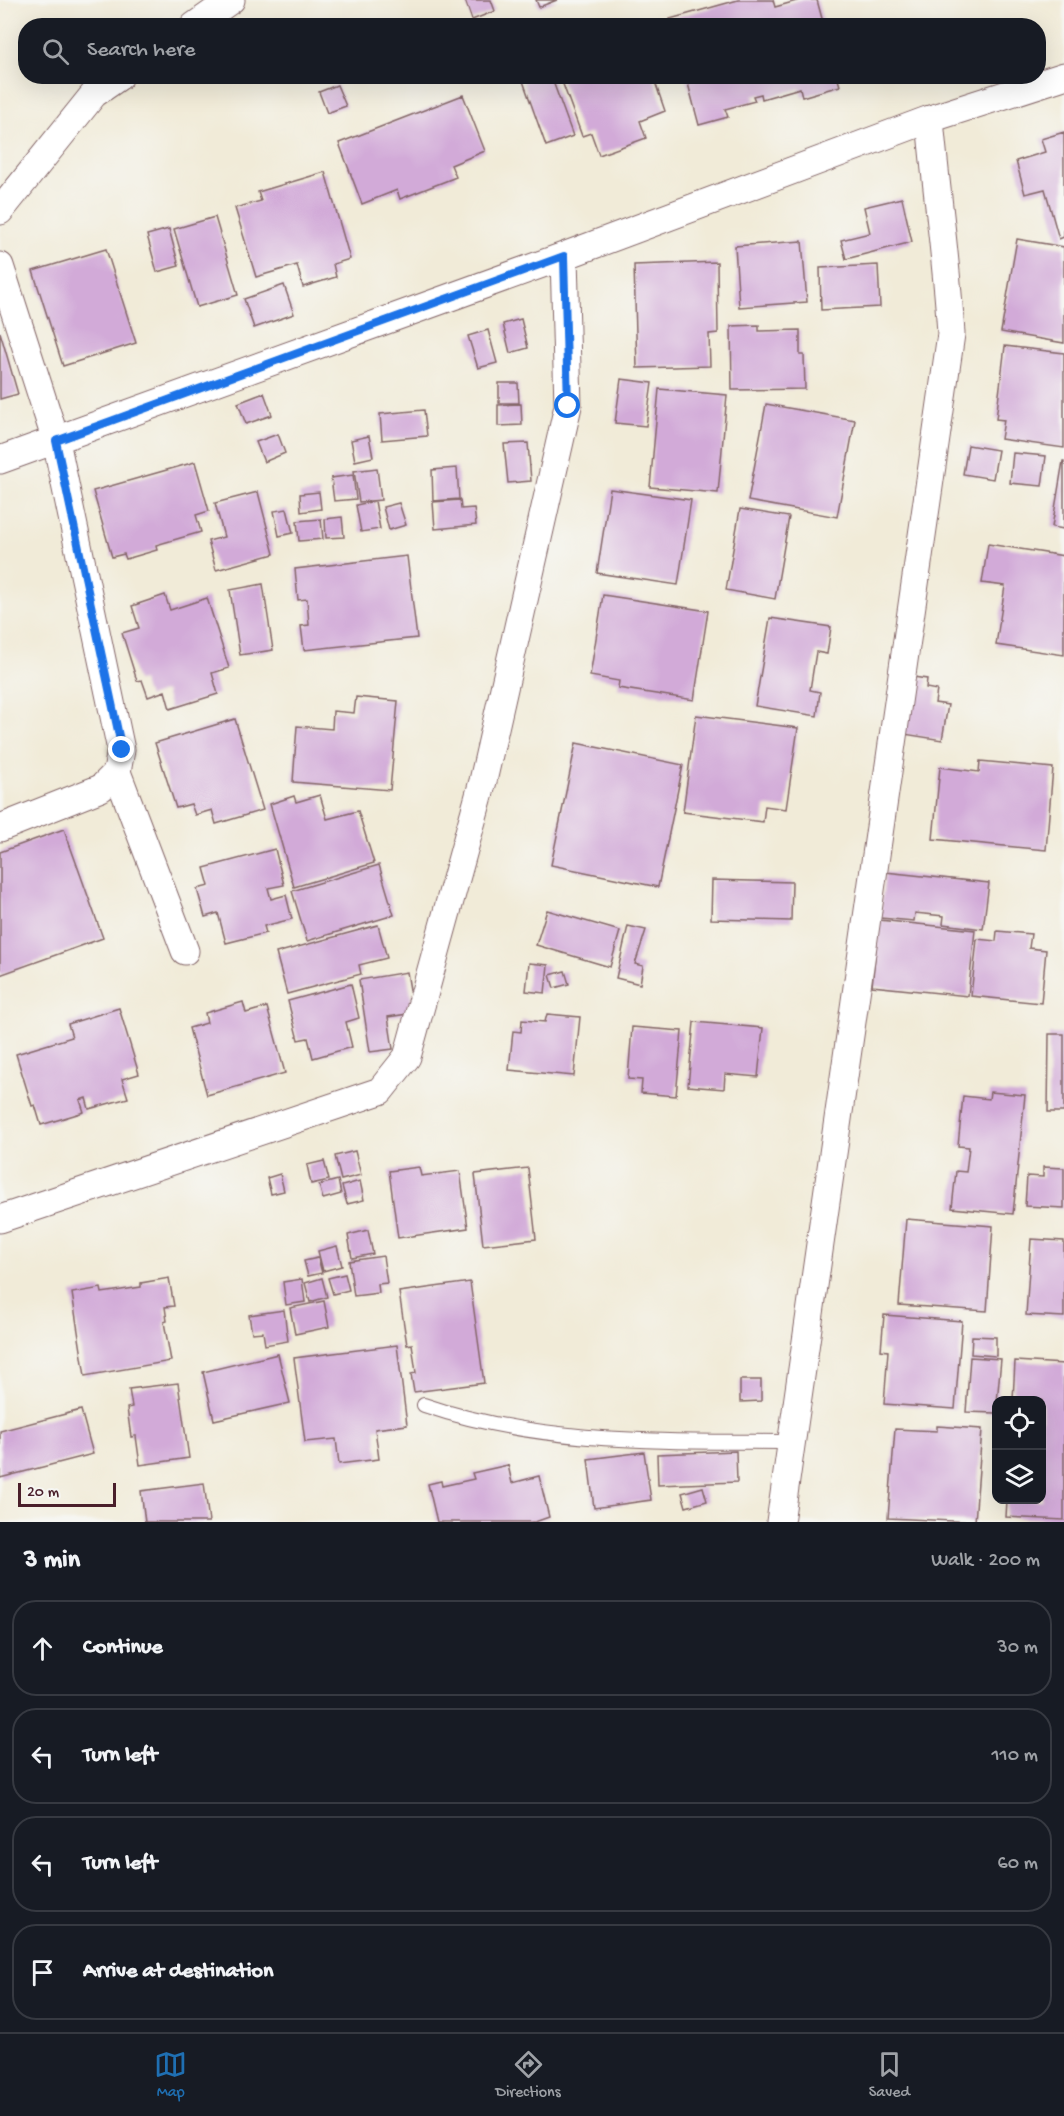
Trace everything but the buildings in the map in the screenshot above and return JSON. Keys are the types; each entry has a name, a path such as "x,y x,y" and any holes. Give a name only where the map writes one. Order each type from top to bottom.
{"street":[{"path":"205,18 231,0"},
{"path":"1046,82 1064,76"},
{"path":"0,211 94,94 108,84"},
{"path":"0,460 564,256 930,119 1039,84"},
{"path":"780,1522 951,334 947,273 939,228 930,119"},
{"path":"0,1218 380,1091 407,1056 483,781 568,406 564,256"},
{"path":"0,266 56,441 122,750 117,772 101,788 0,828"},
{"path":"117,772 185,951"}],"lane":[{"path":"424,1406 475,1422 556,1434 664,1440 790,1442"}],"route":[{"path":"122,750 56,441 564,256 569,374 568,406"}]}
